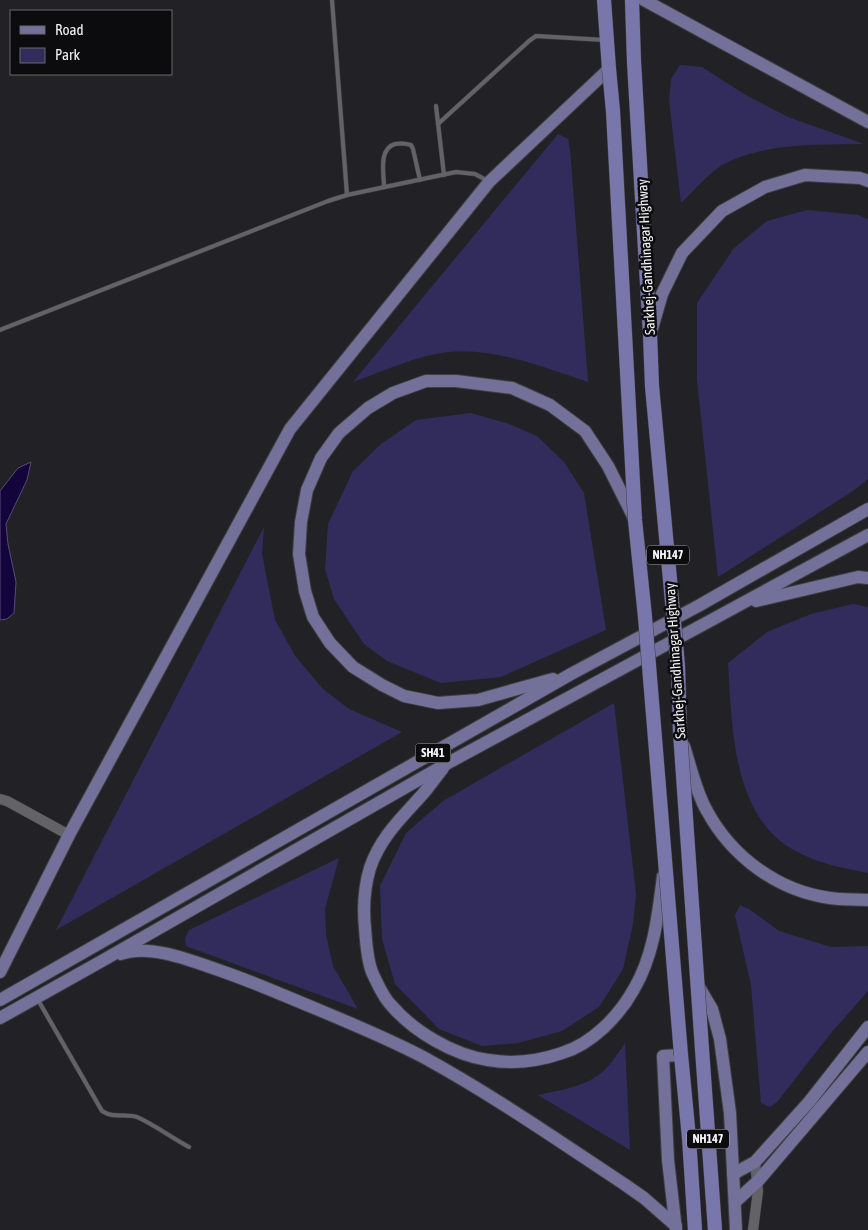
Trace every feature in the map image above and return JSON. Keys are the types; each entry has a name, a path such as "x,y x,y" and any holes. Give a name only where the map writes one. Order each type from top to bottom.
{"highway":[{"name":"NH147","path":"604,0 609,69"},
{"name":"Sarkhej-Gandhinagar Highway","path":"632,0 652,386 678,666 680,732 715,1230"},
{"name":"Sarkhej-Gandhinagar Highway","path":"609,69 613,111 635,520 645,617 695,1230"}],"main road":[{"path":"644,0 868,122"},
{"path":"0,972 5,952 290,429 489,182 609,69"},
{"path":"650,334 662,294 682,252 722,211 765,187 805,175 860,178 868,181"},
{"path":"571,674 478,700 438,702 404,696 353,667 330,644 313,617 305,592 299,554 301,522 307,490 321,458 339,433 368,408 393,393 426,381 456,381 512,388 550,405 584,431 608,466 635,520"},
{"name":"SH41","path":"0,1000 571,674 868,510"},
{"name":"SH41","path":"0,1018 448,763 868,535"},
{"path":"739,605 858,577 868,578"},
{"path":"680,732 707,811 728,841 749,864 780,883 804,893 830,898 868,900"},
{"path":"448,763 394,824 384,839 370,868 365,891 366,943 371,971 389,1004 410,1025 434,1040 459,1052 486,1060 511,1062 564,1053 604,1028 629,997 643,972 652,942 664,868"},
{"path":"100,962 129,951 157,952 188,960 248,981 380,1035 426,1059 500,1104 624,1184 644,1198 676,1228"},
{"path":"698,986 712,1009 720,1038 730,1113 736,1230"},
{"path":"733,1174 755,1162 809,1102 868,1027"},
{"path":"735,1202 757,1181 868,1052"},
{"path":"676,1228 668,1160 663,1056 681,1055"}],"street":[{"path":"0,799 70,835"},
{"path":"753,1230 758,1191 755,1162"}],"lane":[{"path":"332,0 347,195"},
{"path":"438,124 536,36 607,40"},
{"path":"436,106 444,174"},
{"path":"384,187 384,154 391,146 401,143 411,145 420,180"},
{"path":"0,330 347,195 444,174 466,172 489,182"},
{"path":"36,997 102,1111 112,1116 128,1115 139,1118 189,1147"}],"green space":[{"path":"680,65 702,67 744,94 788,117 864,144 792,146 775,148 740,157 724,164 713,172 681,203 669,100 671,79"},
{"path":"558,134 568,139 570,149 588,382 519,360 465,351 424,357 353,382"},
{"path":"807,210 858,215 868,219 868,479 853,491 718,577 697,380 697,303 734,248 767,221"},
{"path":"471,413 509,424 537,436 564,462 584,493 606,630 501,677 441,683 387,661 364,644 334,599 325,569 328,524 353,471 381,444 416,420"},
{"path":"264,527 262,554 275,620 296,657 323,689 349,709 402,732 56,930"},
{"path":"853,604 868,607 868,873 839,867 801,854 772,834 757,814 746,791 734,740 728,663 767,632 811,614"},
{"path":"614,703 636,894 633,924 623,969 599,1007 562,1031 518,1043 482,1046 439,1029 395,984 382,939 380,886 406,833 443,801"},
{"path":"339,858 325,909 326,935 333,966 358,1009 186,946 185,938 189,930"},
{"path":"740,905 749,909 779,931 831,947 868,946 868,991 831,1033 777,1102 770,1107 761,1103 751,985 735,915"},
{"path":"625,1043 630,1150 538,1095 574,1087 594,1078 615,1058"}],"shaded area":[{"path":"31,462 27,480 6,524 16,582 14,613 7,619 0,620 0,491 18,468"}]}
